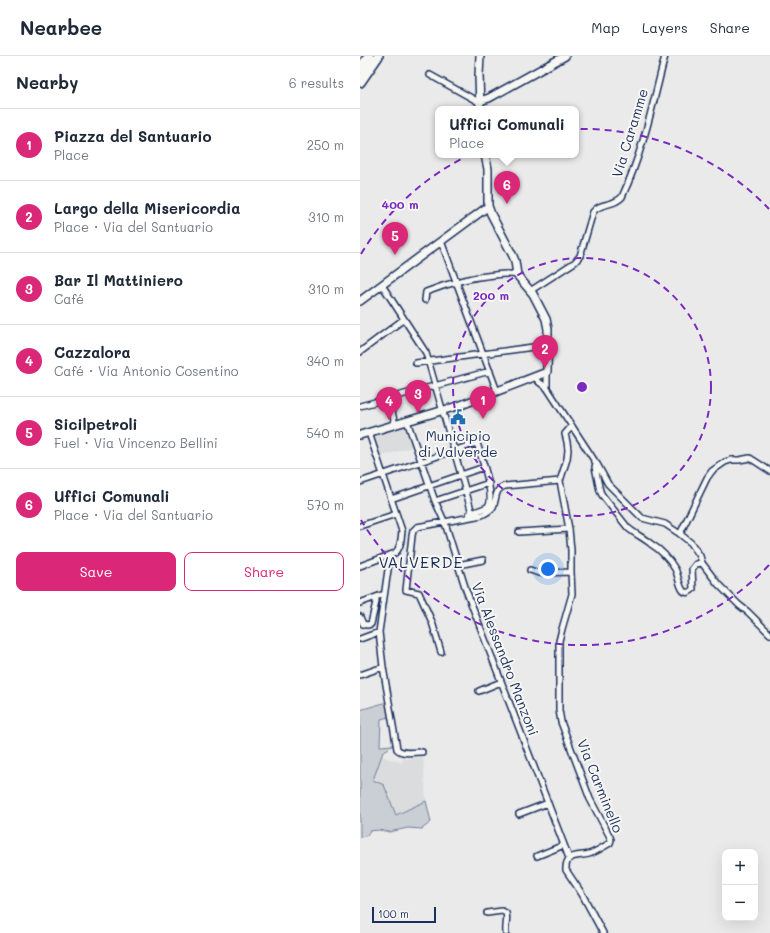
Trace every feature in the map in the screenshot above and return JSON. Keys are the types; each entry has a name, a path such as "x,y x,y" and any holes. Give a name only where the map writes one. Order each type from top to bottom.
{"highway":[{"path":"360,69 369,56"},
{"path":"360,82 378,56"}],"street":[{"path":"480,56 478,75 480,106"},
{"path":"430,75 477,101 480,101 489,98 565,56"},
{"name":"Via Caramme","path":"530,290 578,259 593,212 596,208 613,203 622,197 634,168 643,139 665,56"},
{"path":"486,158 488,169 488,206 513,256 517,275 533,294 546,319 548,329 547,388"},
{"path":"360,301 488,206"},
{"path":"440,241 497,391"},
{"path":"426,300 426,292 440,286 475,277 501,274 517,275"},
{"path":"382,285 426,353 472,513"},
{"path":"360,352 404,319"},
{"path":"416,363 548,344"},
{"path":"360,406 490,371"},
{"path":"360,435 442,411 547,372"},
{"path":"535,377 547,388 608,484 642,518 665,524 691,543 700,556 702,563 718,584 770,634"},
{"path":"389,398 395,425"},
{"name":"Via Alessandro Manzoni","path":"407,421 444,521 466,590 569,858"},
{"name":"Via Carminello","path":"569,858 573,856 590,854 610,843 611,840 590,799 564,729 559,710 559,642 572,594 569,529 560,481 568,450 565,434 572,426"},
{"path":"360,566 390,556 398,551 402,531 369,433"},
{"path":"360,482 476,443 489,483 490,502 487,507 459,519"},
{"path":"680,534 707,478 712,471 720,465 731,460 750,458 770,471"},
{"path":"596,464 595,467 602,495 633,533 656,547 666,557 678,573 680,586 684,591 690,591 693,589 692,569 696,564 702,563"},
{"path":"391,498 484,467"},
{"path":"441,652 432,622 419,593 406,590 413,531 417,527 482,515 491,510 501,487 560,481"},
{"path":"436,501 489,483"},
{"path":"360,526 396,514"},
{"path":"518,532 569,529"},
{"path":"390,556 379,632 383,667 397,749 399,752 422,752"},
{"path":"458,565 483,560"},
{"path":"530,570 539,573 571,572"},
{"path":"360,603 384,594"},
{"path":"360,617 363,624 371,624 376,597"},
{"path":"360,639 379,632"},
{"path":"360,675 383,667"},
{"path":"479,691 501,682"},
{"path":"519,814 548,803"},
{"path":"537,856 564,845"},
{"path":"569,858 567,861 566,870 582,894 603,933"},
{"path":"487,913 502,911 506,913 506,933"}],"shaded area":[{"path":"405,426 412,447 379,457 372,436"},
{"path":"387,702 389,717 381,719 380,746 393,745 383,752 373,780 384,785 396,815 426,801 431,822 422,829 408,828 389,832 379,830 370,831 366,836 360,837 360,710"},
{"path":"381,756 400,762 401,764 403,759 423,757 426,801 396,815 384,785 373,780"}],"place":[{"name":"Uffici Comunali","path":"507,204"},
{"name":"Sicilpetroli","path":"395,255"},
{"name":"Largo della Misericordia","path":"545,368"},
{"name":"Bar Il Mattiniero","path":"418,413"},
{"name":"Municipio di Valverde","path":"458,417"},
{"name":"Piazza del Santuario","path":"483,419"},
{"name":"Cazzalora","path":"389,420"}],"district":[{"name":"VALVERDE","path":"421,562"}]}
